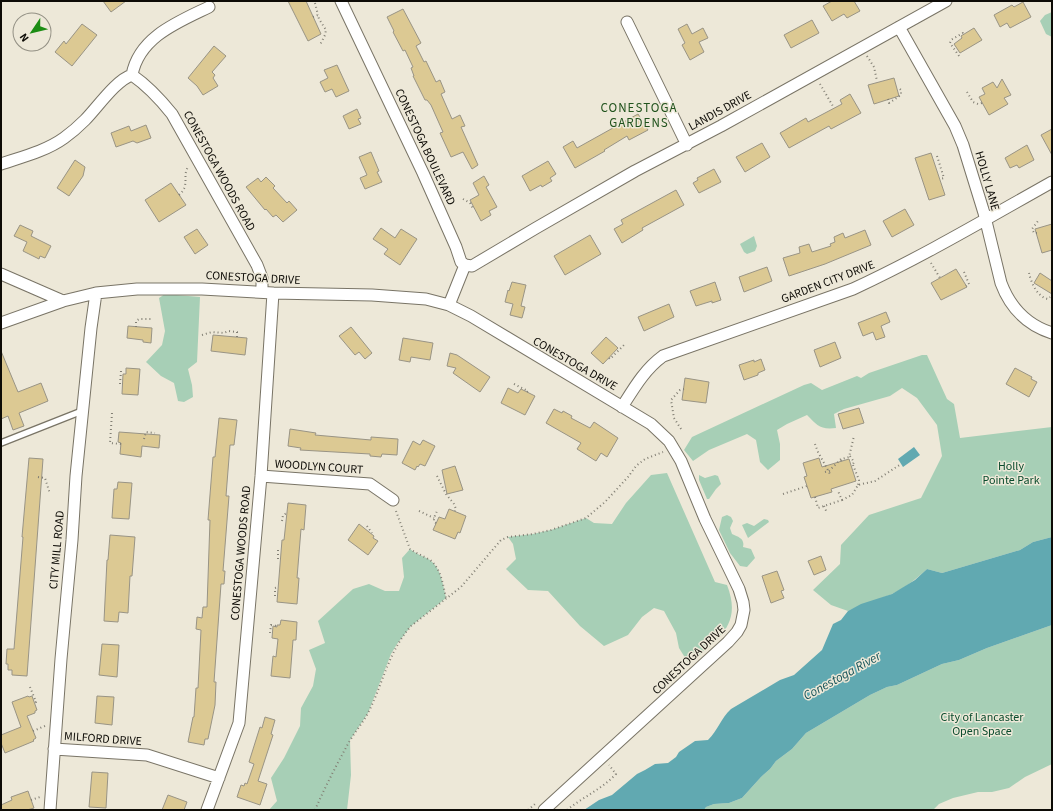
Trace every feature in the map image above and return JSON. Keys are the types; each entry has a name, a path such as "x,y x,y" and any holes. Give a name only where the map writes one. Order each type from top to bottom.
{"street":[{"name":"CONESTOGA BOULEVARD","path":"341,1 423,173 456,247 461,262 465,265"},
{"name":"LANDIS DRIVE","path":"465,265 472,266 635,172 687,145 946,1"},
{"path":"1,164 45,148 64,138 85,120 118,84 128,76 132,75 137,58 156,36 178,22 209,7"},
{"path":"627,22 687,145"},
{"name":"HOLLY LANE","path":"899,27 955,126 964,145 978,192 1000,283 1004,292 1016,310 1023,317 1042,330 1052,333"},
{"name":"CONESTOGA WOODS ROAD","path":"132,75 145,84 172,114 260,272 268,293 261,476 239,723 207,810"},
{"name":"GARDEN CITY DRIVE","path":"622,406 646,371 663,356 853,289 985,220 1052,182"},
{"path":"449,305 465,265"},
{"path":"1,274 63,301"},
{"name":"CONESTOGA DRIVE","path":"1,323 63,301 96,293 137,289 162,288 268,293 372,295 426,299 449,305 471,316 651,424 662,434 668,450 681,461 705,519 739,589 744,610 741,625 728,642 544,810"},
{"name":"CITY MILL ROAD","path":"50,810 82,411 96,293"},
{"name":"WOODLYN COURT","path":"261,476 370,484 393,500"},
{"name":"MILFORD DRIVE","path":"54,749 147,755 219,778"}],"lane":[{"path":"1,443 82,411"}],"path":[{"path":"315,3 319,19 326,30 320,45"},
{"path":"313,17 318,15"},
{"path":"959,56 950,43 951,40 963,33 964,34"},
{"path":"862,47 874,67 877,81"},
{"path":"815,74 834,108"},
{"path":"888,99 889,103 901,95 898,87"},
{"path":"967,92 973,102 978,104 982,102"},
{"path":"937,156 944,178 940,179"},
{"path":"179,195 186,187 187,168 196,159"},
{"path":"463,199 470,203 473,209 474,208"},
{"path":"1037,233 1034,233 1032,229 1038,221"},
{"path":"931,263 940,278"},
{"path":"964,272 969,284 966,286"},
{"path":"1030,273 1031,282 1034,287 1044,298 1048,299 1050,297"},
{"path":"136,326 136,321 139,319 151,319"},
{"path":"202,335 212,332 224,333 228,331 237,332 238,337"},
{"path":"609,358 610,359 626,343"},
{"path":"121,371 120,384 123,384"},
{"path":"514,384 528,391 527,392"},
{"path":"681,429 674,418 671,400 680,390 684,389"},
{"path":"112,413 110,443 121,444"},
{"path":"144,439 146,432 155,433"},
{"path":"815,497 818,508 852,495 858,485 858,480 852,465 854,462 850,456 854,436"},
{"path":"816,444 820,457 830,474"},
{"path":"315,810 334,769 350,740 368,713 397,644 411,626 461,586 500,540 508,537 551,530 586,518 605,502 628,478 636,466 645,459 668,450 667,458"},
{"path":"825,472 841,460 850,456"},
{"path":"858,485 875,481 901,464"},
{"path":"437,476 444,487 446,494 454,504 456,509 455,511"},
{"path":"38,477 45,478 50,494"},
{"path":"783,494 807,486"},
{"path":"838,491 842,500"},
{"path":"393,500 410,549 430,560 435,565 439,572 446,598"},
{"path":"824,506 827,513"},
{"path":"434,518 438,510"},
{"path":"418,511 434,518 434,522 436,523"},
{"path":"282,521 283,515 287,513"},
{"path":"367,526 372,534"},
{"path":"278,559 278,550 281,550"},
{"path":"275,596 275,588 278,587"},
{"path":"270,633 271,625 277,626"},
{"path":"30,687 36,702 34,703"},
{"path":"567,810 579,800 609,782 616,774"},
{"path":"528,810 539,800"}],"green space":[{"path":"1052,12 1052,37 1046,34 1040,21 1045,15"},
{"path":"754,236 757,246 755,251 747,254 744,252 740,244"},
{"path":"165,294 200,297 197,362 188,369 193,397 184,402 178,401 174,383 161,376 146,362 162,345 165,331 159,298"},
{"name":"Holly Pointe Park","path":"922,355 927,355 947,399 954,404 960,438 1052,427 1052,537 1033,542 1020,550 942,573 927,569 897,592 848,611 831,605 813,590 840,564 841,545 869,515 921,498 942,456 937,425 917,398 902,388 890,396 844,409 834,414 836,428 819,426 807,415 787,424 777,430 780,444 780,460 768,470 760,462 756,440 747,434 709,450 693,461 684,450 692,437 804,385 811,383 822,390 857,376 861,378 869,373"},
{"path":"667,473 715,582 727,585 731,599 732,611 724,630 718,639 689,664 679,648 676,633 664,611 654,608 642,617 628,635 604,646 580,626 548,591 528,590 506,569 516,559 513,544 508,537 551,530 586,518 594,523 612,524 626,503 651,475"},
{"path":"699,475 705,478 715,475 718,476 721,484 709,499 707,499 699,480"},
{"path":"727,515 731,517 733,521 730,528 732,534 742,540 743,547 751,549 755,558 747,567 740,566 730,553 719,530 722,517"},
{"path":"764,519 768,520 769,522 748,538 742,525 747,523 754,526"},
{"path":"410,549 430,560 437,567 446,598 411,626 397,644 391,654 368,713 350,740 351,775 347,810 269,810 277,801 271,778 284,758 300,726 301,708 313,686 316,669 309,650 325,643 318,621 353,589 369,584 385,591 399,591 404,577 402,558"},
{"name":"City of Lancaster Open Space","path":"1052,625 1052,764 1025,777 1009,788 992,792 978,792 953,798 939,804 933,810 704,810 706,807 714,804 729,803 742,798 776,761 792,749 806,733 870,695 887,687 897,685 942,664 959,660 987,648"}],"water":[{"path":"914,447 920,455 903,467 898,459"},
{"name":"Conestoga River","path":"1052,537 1052,625 987,648 959,660 942,664 897,685 887,687 870,695 806,733 792,749 776,761 742,798 729,803 714,804 706,807 704,810 584,810 599,800 612,795 637,774 655,764 668,763 676,757 679,752 695,741 708,740 731,709 780,680 794,675 822,650 833,624 841,620 848,611 861,604 892,594 915,580 927,569 942,573 1020,550 1033,542"}],"building":[{"path":"103,1 126,1 111,12"},
{"path":"288,1 306,1 321,34 308,41"},
{"path":"832,1 854,1 860,11 847,18 844,14 832,21 823,6"},
{"path":"1023,2 1031,17 1010,28 1007,23 1000,27 994,15 1012,5 1014,7"},
{"path":"403,9 421,43 416,46 424,62 426,61 436,82 440,80 445,92 441,94 452,119 460,115 465,126 461,127 478,165 472,169 463,152 451,157 440,133 443,132 431,105 427,100 425,100 413,76 411,68 413,67 405,50 403,51 393,32 394,31 387,17"},
{"path":"812,20 819,33 791,48 784,35"},
{"path":"82,24 97,35 72,66 55,52 64,41 66,44"},
{"path":"687,24 692,34 703,28 708,38 699,42 704,52 690,60 682,45 685,43 678,29"},
{"path":"974,28 982,40 960,53 954,44 962,38 961,36"},
{"path":"214,46 226,56 212,72 215,75 213,78 218,86 203,95 197,86 188,78"},
{"path":"337,65 349,91 336,97 332,89 325,92 320,82 328,78 324,70"},
{"path":"894,78 899,96 874,104 868,85"},
{"path":"1002,79 1011,95 1004,98 1008,104 989,115 979,97 985,94 982,88 993,82 997,88"},
{"path":"850,94 861,113 831,129 829,126 789,148 780,133 806,118 808,122 842,104 840,100"},
{"path":"357,109 361,118 358,119 361,124 349,129 343,116"},
{"path":"638,114 648,130 629,140 627,136 604,150 605,151 575,168 563,147 573,141 577,148"},
{"path":"146,125 151,138 137,143 133,141 116,147 111,133 129,126 131,131"},
{"path":"1052,129 1052,155 1041,135"},
{"path":"762,143 770,157 745,172 736,157"},
{"path":"1027,145 1034,160 1019,168 1017,165 1010,168 1005,158"},
{"path":"371,152 379,171 377,172 382,182 365,189 360,178 367,175 359,157"},
{"path":"931,153 945,195 929,200 915,158"},
{"path":"75,160 85,167 83,176 69,196 57,188"},
{"path":"548,161 556,174 550,178 552,181 542,187 541,185 530,191 522,176"},
{"path":"714,169 721,182 699,193 693,183 698,180 697,178"},
{"path":"484,176 489,185 486,187 497,207 489,211 491,215 481,221 470,200 479,195 473,183"},
{"path":"266,177 275,186 273,188 287,203 289,201 297,210 283,222 276,215 273,217 266,209 265,210 246,187 258,178 261,182"},
{"path":"171,183 186,205 159,222 145,200"},
{"path":"676,190 684,205 642,228 643,230 622,243 614,229 623,224 621,220"},
{"path":"905,209 914,225 892,237 883,221"},
{"path":"1052,224 1052,250 1042,253 1035,229"},
{"path":"20,225 33,231 31,236 51,246 45,258 40,256 39,259 23,251 27,242 14,236"},
{"path":"381,228 395,238 401,229 417,239 400,265 384,254 388,249 373,239"},
{"path":"197,229 208,245 195,254 184,237"},
{"path":"865,230 871,245 825,264 789,276 783,258 800,253 799,247 809,244 812,252 831,246 830,244 835,242 834,237 843,233 845,238"},
{"path":"590,235 601,254 565,275 554,256"},
{"path":"767,267 772,281 744,292 739,277"},
{"path":"956,269 967,287 941,300 931,283"},
{"path":"1040,273 1052,281 1052,294 1034,283"},
{"path":"512,282 526,285 521,306 525,307 522,318 510,315 513,304 505,302"},
{"path":"715,282 721,300 696,306 690,291"},
{"path":"669,304 674,317 644,331 638,317"},
{"path":"886,312 890,322 881,326 885,337 876,340 873,332 863,336 858,323"},
{"path":"128,326 152,328 151,343 143,342 143,340 127,338"},
{"path":"351,327 372,353 365,359 359,352 355,355 339,336"},
{"path":"213,335 247,338 245,355 211,351"},
{"path":"606,337 618,348 603,364 591,353"},
{"path":"403,338 433,343 430,360 411,357 410,362 399,360"},
{"path":"835,342 841,358 820,367 814,350"},
{"path":"1,351 18,392 41,383 48,401 19,413 24,426 13,430 8,416 1,419"},
{"path":"450,353 457,355 490,377 480,392 453,373 456,368 447,366"},
{"path":"761,359 765,370 758,373 758,375 744,380 739,365"},
{"path":"126,368 140,369 138,395 122,394 123,374 126,374"},
{"path":"1015,368 1032,377 1031,379 1037,382 1029,397 1006,384"},
{"path":"685,378 709,382 706,403 682,400"},
{"path":"508,388 518,393 521,389 535,396 525,415 501,403"},
{"path":"859,408 864,423 843,429 838,414"},
{"path":"554,409 562,413 563,411 572,416 571,418 590,428 594,422 618,438 607,457 601,453 596,461 577,449 581,443 546,423"},
{"path":"219,418 237,420 234,445 230,445 226,496 229,496 223,571 225,571 224,584 221,584 214,682 216,682 215,705 208,739 205,739 204,745 188,742 194,717 196,688 198,688 201,630 196,629 197,617 202,618 203,607 207,607 210,520 208,520 213,457 215,457"},
{"path":"290,429 316,433 315,435 371,440 371,437 398,439 397,455 382,454 381,457 370,456 370,454 300,450 301,448 288,446"},
{"path":"119,432 160,435 159,448 142,446 141,457 120,454 121,443 118,442"},
{"path":"423,440 435,446 425,466 420,464 415,470 402,463 413,441 420,445"},
{"path":"29,458 43,459 27,676 12,675 12,670 8,670 8,664 6,664 7,649 14,649"},
{"path":"819,458 822,467 849,459 856,481 831,489 832,492 811,498 804,477 807,476 803,463"},
{"path":"455,466 463,490 447,494 442,470"},
{"path":"118,482 132,483 129,519 112,518 114,489 117,489"},
{"path":"288,503 306,505 304,530 301,529 297,578 299,578 297,604 277,602 282,540 284,540"},
{"path":"449,509 466,516 460,533 458,532 455,539 433,530 439,517 445,519"},
{"path":"359,524 378,541 368,555 348,540"},
{"path":"110,535 135,537 132,576 130,576 128,613 119,612 118,622 104,621 107,560"},
{"path":"821,556 826,570 814,575 808,561"},
{"path":"777,571 784,590 781,591 784,598 771,603 762,576"},
{"path":"281,620 297,622 296,640 293,640 290,678 271,676 273,656 276,657 278,639 272,638 273,626 277,627 277,625 280,625"},
{"path":"102,644 119,645 117,677 99,675"},
{"path":"32,696 37,710 35,713 27,716 36,738 33,740 34,741 5,753 1,743 1,735 21,727 12,702"},
{"path":"97,696 114,697 112,725 95,723"},
{"path":"265,717 275,720 271,734 273,735 258,781 267,784 260,805 237,797 241,785 244,786 245,783 247,784 254,764 249,762 260,727 262,728"},
{"path":"92,772 108,773 106,808 89,807"},
{"path":"28,791 34,808 27,810 1,810 1,805 12,800 11,797"},
{"path":"168,795 187,802 184,810 162,810"}],"district":[{"name":"CONESTOGA GARDENS","path":"639,116"}]}
